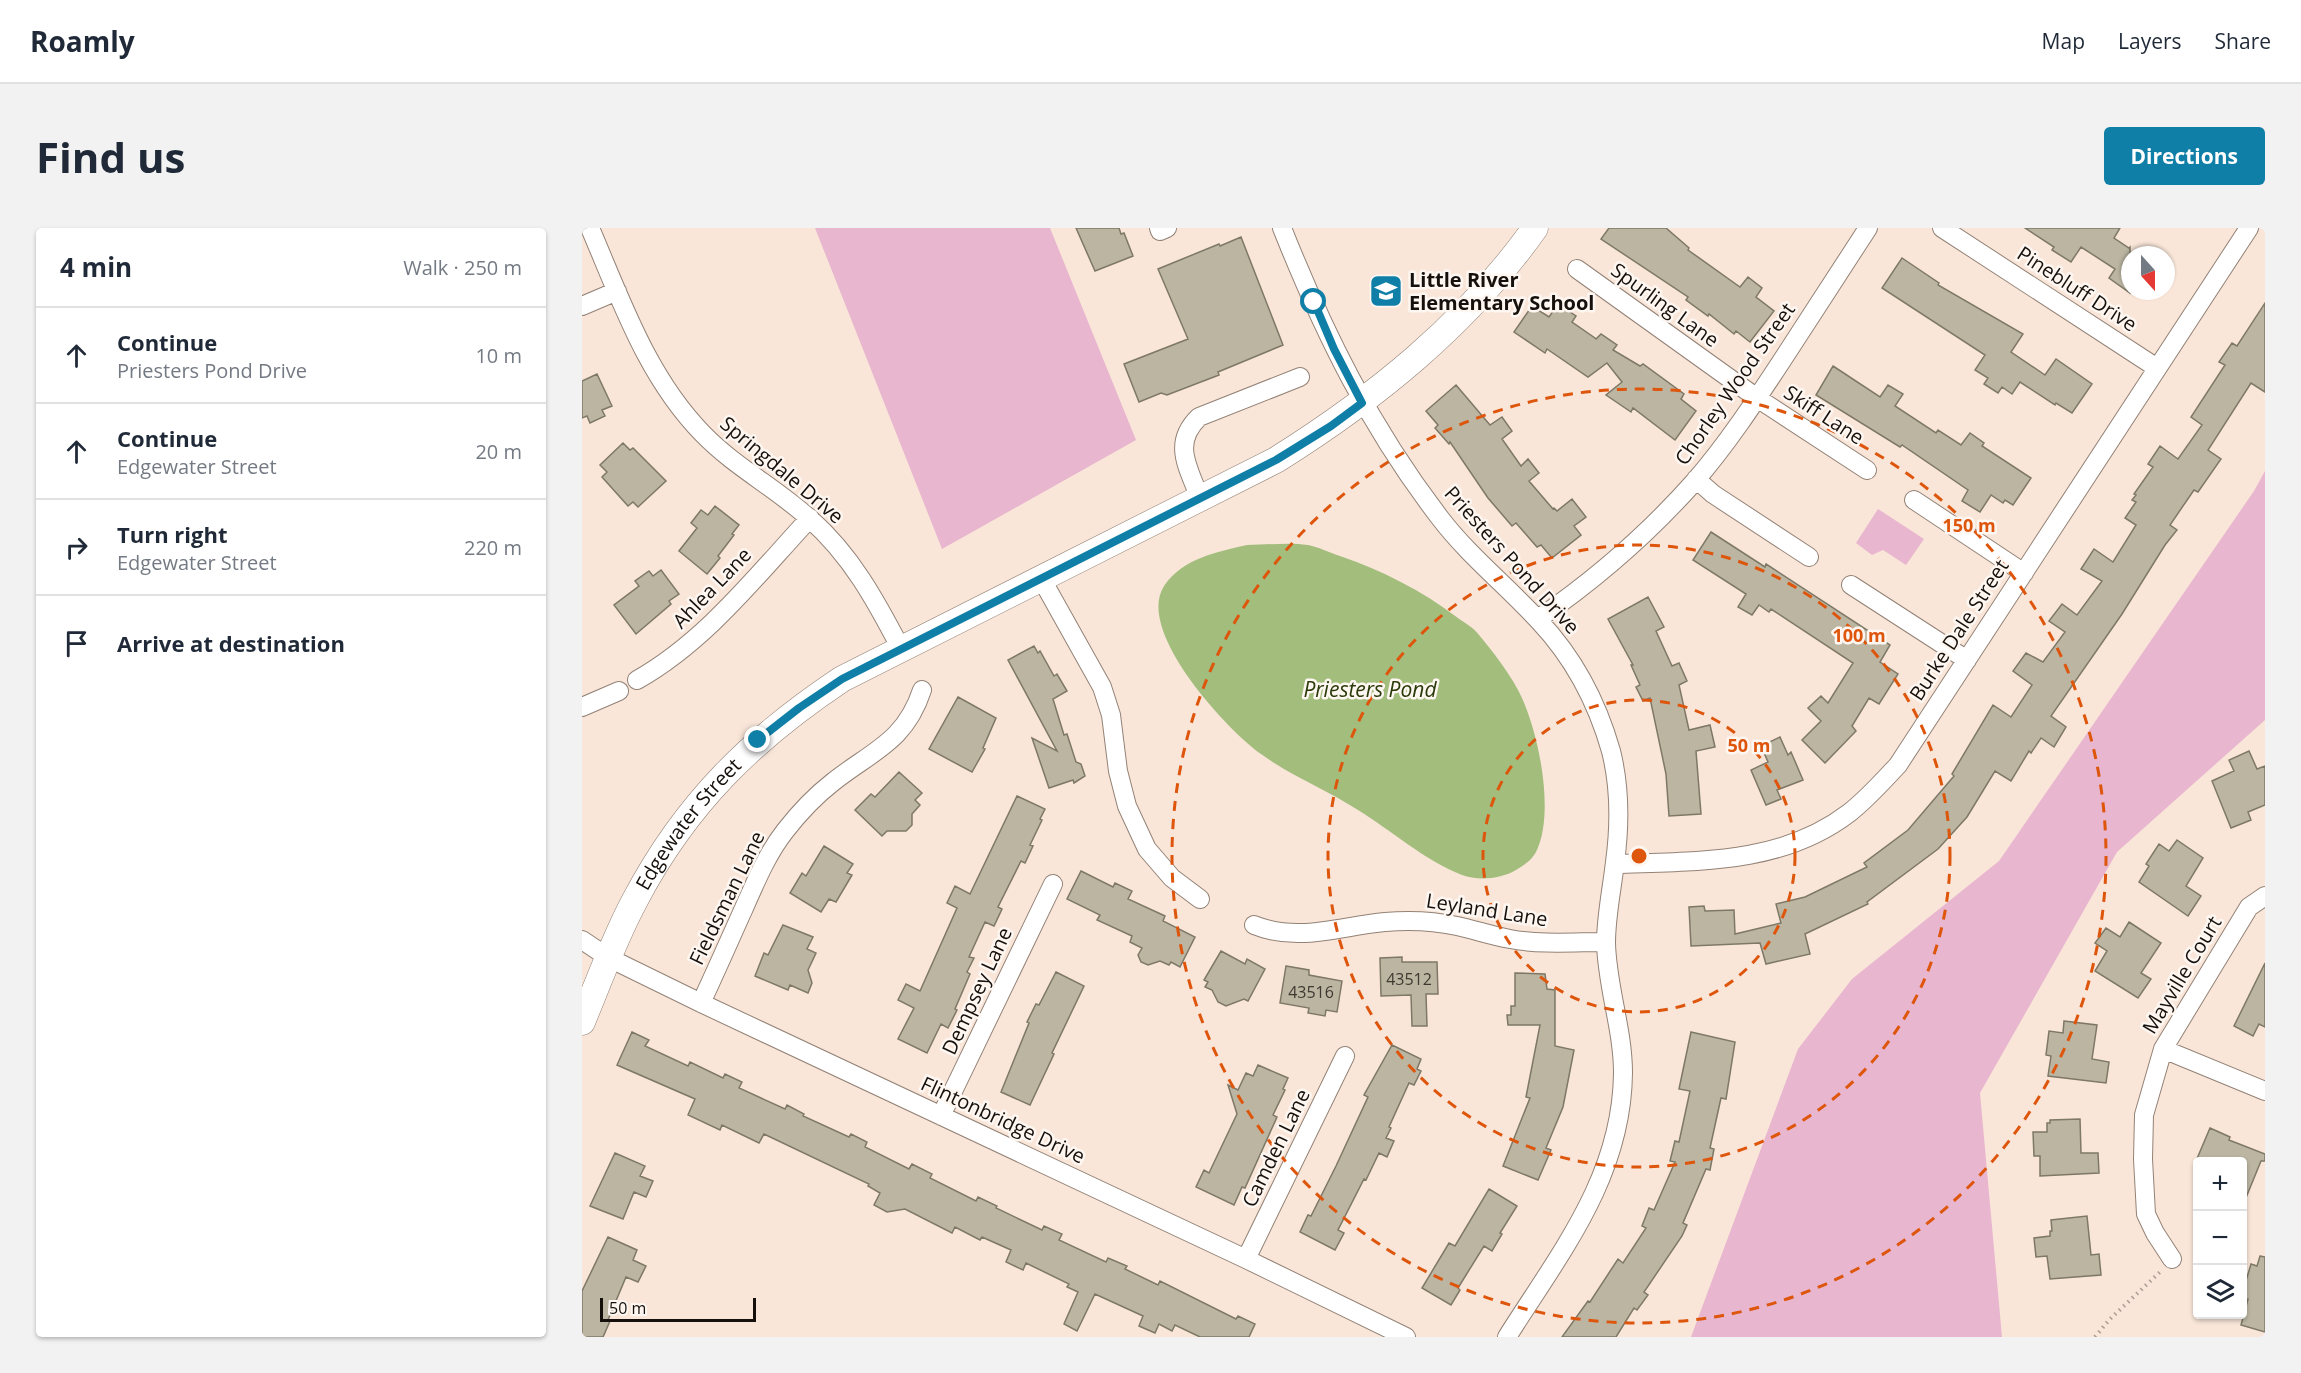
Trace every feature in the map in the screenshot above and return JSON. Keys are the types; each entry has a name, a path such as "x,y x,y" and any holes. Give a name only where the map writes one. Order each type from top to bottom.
{"street":[{"name":"Springdale Drive","path":"590,228 649,362 673,398 703,434 735,463 810,518 848,559 871,591 901,648"},
{"path":"1159,228 1160,231 1167,228"},
{"path":"1282,228 1332,344 1362,403"},
{"name":"Edgewater Street","path":"582,1022 634,902 657,861 686,818 720,778 758,740 799,708 842,679 1276,460 1331,426 1439,338 1483,293 1535,228"},
{"name":"Chorley Wood Street","path":"1538,619 1618,559 1659,520 1696,479 1728,440 1757,398 1868,228"},
{"name":"Pinebluff Drive","path":"1942,228 2157,368"},
{"name":"Burke Dale Street","path":"1615,864 1720,860 1755,855 1785,847 1816,833 1847,814 1873,793 1898,765 2249,228"},
{"name":"Spurling Lane","path":"1577,269 1757,398"},
{"path":"582,306 617,291"},
{"path":"1200,499 1183,454 1183,441 1188,428 1199,417 1300,377"},
{"name":"Skiff Lane","path":"1757,398 1867,470"},
{"name":"Priesters Pond Drive","path":"1362,403 1403,469 1442,521 1484,568 1538,619 1562,648 1584,682 1600,718 1611,754 1618,791 1619,832 1608,909 1606,942 1608,966 1621,1034 1623,1071 1621,1107 1614,1144 1585,1214 1507,1337"},
{"path":"1696,479 1713,494 1809,557"},
{"path":"1914,500 2024,573"},
{"name":"Ahlea Lane","path":"637,680 682,650 711,625 810,518"},
{"path":"1041,578 1102,687 1111,715 1118,771 1127,806 1147,849 1172,878 1200,899"},
{"path":"1851,585 1967,660"},
{"name":"Fieldsman Lane","path":"701,1003 764,866 784,832 809,803 832,783 891,740 906,726 916,709 922,690"},
{"path":"582,707 619,691"},
{"name":"Dempsey Lane","path":"941,1116 1053,884"},
{"name":"Mayville Court","path":"2172,1259 2146,1214 2142,1159 2144,1115 2163,1049 2249,907 2265,896"},
{"name":"Leyland Lane","path":"1254,925 1267,930 1302,935 1384,922 1420,921 1455,925 1511,939 1546,943 1606,942"},
{"name":"Flintonbridge Drive","path":"582,939 609,958 701,1003 1246,1259 1406,1337"},
{"path":"2163,1049 2265,1091"},
{"name":"Camden Lane","path":"1246,1259 1345,1056"}],"path":[{"path":"2095,1337 2172,1259"}],"shaded area":[{"path":"815,228 1050,228 1136,440 942,549"},
{"path":"2265,471 2265,720 2117,852 1980,1093 2002,1337 1691,1337 1798,1049 1852,979 1999,861 2254,491"},
{"path":"1878,509 1924,539 1906,565 1883,550 1872,555 1856,543"}],"water":[{"name":"Priesters Pond","path":"1247,545 1308,545 1356,562 1416,590 1477,632 1518,690 1538,747 1542,770 1544,815 1542,835 1536,852 1530,860 1510,873 1489,878 1468,877 1448,869 1358,810 1261,754 1227,724 1189,678 1173,653 1162,628 1158,605 1164,586 1181,569 1201,558"}],"building":[{"path":"1076,228 1119,228 1121,234 1124,233 1133,256 1095,271"},
{"path":"1609,228 1666,228 1689,248 1688,250 1740,287 1748,277 1762,288 1756,297 1774,311 1750,342 1736,331 1734,334 1709,314 1708,316 1686,300 1688,297 1601,239"},
{"path":"2025,228 2120,228 2114,238 2126,246 2121,246 2121,287 2109,278 2115,269 2081,247 2071,262 2052,250 2054,247"},
{"path":"1241,237 1283,345 1218,372 1219,375 1167,395 1161,393 1139,402 1124,364 1188,339 1158,269"},
{"path":"1902,258 1939,283 1938,285 2023,334 2011,352 2045,375 2056,359 2092,384 2072,413 2056,403 2055,405 2020,382 2012,394 2002,387 1998,393 1984,384 1988,378 1975,370 1985,355 1882,288"},
{"path":"2265,303 2265,392 2251,383 2208,450 2221,459 2198,492 2194,490 2170,525 2177,530 2051,716 2066,727 2054,747 2041,738 2031,753 2029,751 2011,781 1995,771 1967,817 1938,849 1867,902 1868,904 1805,934 1810,954 1766,964 1760,943 1691,946 1689,907 1704,906 1705,911 1734,910 1735,934 1781,923 1776,904 1805,897 1867,867 1864,863 1908,830 1954,776 1952,774 1993,705 2011,717 2032,685 2013,671 2026,653 2043,662 2065,632 2049,621 2062,604 2077,615 2102,581 2081,569 2094,549 2113,562 2136,525 2125,518 2136,502 2132,500 2136,495 2134,494 2153,467 2148,464 2160,446 2178,459 2202,425 2191,417 2225,365 2219,362 2232,343 2237,346"},
{"path":"1558,304 1576,316 1572,322 1596,339 1601,334 1617,345 1613,350 1640,366 1643,364 1684,394 1681,399 1696,411 1675,440 1633,408 1631,412 1606,395 1622,382 1607,363 1588,377 1547,349 1545,353 1514,332 1532,306 1549,317"},
{"path":"1833,366 1880,397 1888,385 1903,394 1895,406 1936,433 1938,430 1961,445 1970,433 1984,443 1982,446 2031,478 2013,505 2005,500 2003,503 1991,495 1980,512 1962,501 1968,490 1902,445 1900,447 1816,395"},
{"path":"597,374 612,406 602,410 605,416 590,423 587,416 582,418 582,381"},
{"path":"1456,385 1490,425 1502,417 1512,431 1502,439 1521,466 1528,459 1539,473 1529,481 1553,509 1557,511 1572,499 1586,517 1574,526 1581,535 1552,558 1541,545 1537,547 1516,523 1512,526 1488,498 1450,442 1449,444 1435,428 1438,425 1426,411"},
{"path":"623,443 630,450 633,448 666,481 638,507 633,502 628,506 602,477 607,472 600,465"},
{"path":"715,506 739,525 718,556 720,558 707,574 679,551 697,528 691,523 701,510 708,515"},
{"path":"1711,532 1765,567 1766,564 1890,645 1880,662 1898,674 1879,704 1869,698 1852,726 1856,731 1825,763 1802,740 1821,721 1808,708 1821,696 1828,703 1853,663 1771,609 1769,612 1759,605 1752,615 1738,607 1746,594 1693,560"},
{"path":"661,570 679,594 669,601 671,604 636,634 614,605 639,586 635,581 649,571 653,576"},
{"path":"1648,597 1664,627 1656,631 1672,666 1679,663 1687,681 1679,685 1689,730 1710,725 1715,747 1696,751 1701,814 1669,816 1666,774 1650,698 1643,701 1636,687 1640,685 1631,665 1633,665 1608,619"},
{"path":"1034,646 1038,653 1040,651 1054,676 1057,674 1067,691 1053,699 1064,735 1067,734 1076,762 1081,764 1085,776 1074,783 1073,780 1049,788 1032,738 1057,751 1008,660"},
{"path":"958,697 996,718 983,748 985,749 972,772 929,749"},
{"path":"1780,737 1788,755 1791,752 1803,780 1777,790 1781,799 1766,805 1751,770 1768,762 1761,746"},
{"path":"2249,751 2257,769 2265,766 2265,805 2248,812 2251,820 2231,828 2212,781 2234,771 2229,760"},
{"path":"899,772 922,793 915,800 920,805 912,814 912,825 906,831 887,831 882,836 855,810 871,794 875,797"},
{"path":"1017,796 1045,809 1030,845 1033,846 1025,863 1021,861 998,907 1002,909 994,926 985,922 969,957 974,958 967,972 970,974 955,1009 957,1010 948,1028 941,1024 927,1053 898,1039 914,1008 898,1000 906,984 920,991 957,908 947,903 955,886 970,894"},
{"path":"2177,840 2203,858 2186,886 2201,896 2188,916 2139,882 2149,866 2146,864 2159,844 2169,851"},
{"path":"824,846 853,864 847,873 852,875 836,902 829,899 821,912 790,893 802,873 806,876"},
{"path":"1081,871 1113,887 1115,883 1132,891 1128,899 1165,916 1163,921 1195,937 1180,967 1171,962 1169,965 1160,961 1148,965 1141,962 1138,955 1142,948 1130,942 1132,936 1097,920 1100,915 1067,899"},
{"path":"2129,922 2161,943 2141,973 2151,979 2138,998 2095,971 2107,951 2095,943 2106,928 2120,937"},
{"path":"783,925 813,937 807,949 816,953 808,970 812,983 808,993 790,985 788,990 755,976 764,953 768,955"},
{"path":"1221,951 1245,964 1247,959 1265,969 1248,1001 1244,999 1226,1006 1218,1002 1212,990 1205,987 1208,982 1204,980"},
{"path":"1402,957 1402,962 1437,962 1438,994 1426,994 1427,1026 1412,1026 1411,995 1381,996 1380,958"},
{"path":"2265,963 2265,1027 2259,1024 2253,1036 2234,1026"},
{"path":"1286,966 1309,970 1309,975 1342,981 1337,1012 1326,1010 1325,1016 1308,1013 1309,1008 1280,1003"},
{"path":"1056,972 1084,986 1030,1105 1001,1092 1029,1023 1027,1022 1036,1004 1039,1005"},
{"path":"1515,973 1545,974 1547,989 1555,990 1555,1046 1574,1050 1563,1107 1546,1148 1551,1150 1538,1180 1503,1166 1530,1098 1526,1097 1540,1025 1508,1025 1507,1015 1511,1015 1511,1006 1515,1006"},
{"path":"2064,1021 2097,1025 2092,1059 2109,1062 2106,1083 2048,1076 2051,1056 2046,1055 2049,1031 2063,1033"},
{"path":"632,1032 649,1040 645,1046 688,1066 690,1062 723,1078 725,1074 742,1082 739,1088 785,1109 787,1105 804,1114 803,1116 849,1137 851,1134 867,1142 865,1147 909,1169 912,1164 932,1174 930,1178 976,1201 978,1197 1042,1230 1044,1226 1062,1234 1059,1240 1106,1262 1108,1258 1127,1266 1125,1269 1158,1285 1160,1281 1236,1319 1238,1316 1255,1324 1249,1337 1200,1337 1175,1325 1172,1331 1159,1324 1155,1333 1139,1326 1143,1316 1095,1294 1077,1331 1064,1324 1078,1292 1067,1287 1069,1284 1026,1263 1023,1270 1006,1262 1011,1250 982,1237 980,1240 955,1227 952,1233 905,1209 887,1212 874,1205 880,1193 868,1186 869,1184 764,1134 759,1143 722,1125 720,1130 688,1115 695,1099 617,1065"},
{"path":"1691,1032 1735,1042 1726,1099 1721,1098 1710,1148 1714,1149 1710,1170 1706,1169 1683,1223 1687,1225 1644,1292 1648,1295 1637,1310 1634,1308 1616,1337 1562,1337 1588,1301 1590,1302 1618,1259 1623,1263 1646,1228 1642,1226 1649,1208 1654,1210 1675,1162 1670,1161 1675,1141 1679,1142 1690,1091 1679,1089"},
{"path":"1392,1045 1421,1059 1417,1069 1421,1071 1414,1085 1409,1083 1389,1127 1391,1128 1386,1138 1394,1141 1387,1157 1379,1153 1366,1180 1364,1179 1338,1230 1344,1233 1335,1250 1300,1232 1308,1215 1311,1216 1336,1166 1368,1097 1364,1095"},
{"path":"1258,1065 1288,1078 1273,1115 1277,1117 1245,1188 1242,1187 1234,1205 1196,1187 1204,1170 1209,1173 1237,1114 1228,1085 1238,1090 1246,1073 1253,1076"},
{"path":"2080,1119 2081,1153 2098,1153 2099,1173 2040,1176 2040,1156 2034,1156 2033,1132 2047,1132 2047,1123 2050,1123 2050,1120"},
{"path":"2210,1128 2230,1137 2229,1140 2265,1154 2265,1161 2261,1161 2247,1195 2247,1157 2198,1157"},
{"path":"615,1153 645,1166 640,1176 653,1181 646,1197 634,1192 623,1219 590,1206"},
{"path":"1489,1189 1517,1206 1492,1251 1484,1246 1458,1288 1460,1290 1451,1305 1422,1288 1449,1243 1455,1246"},
{"path":"2087,1216 2091,1255 2099,1254 2101,1275 2050,1279 2047,1256 2036,1257 2034,1238 2050,1236 2051,1220"},
{"path":"608,1237 637,1250 633,1260 646,1266 638,1282 626,1277 603,1337 582,1337 582,1291"},
{"path":"2260,1256 2265,1257 2265,1332 2241,1325 2243,1319 2247,1319 2247,1277 2251,1264 2257,1266"}],"place":[{"name":"Little River Elementary School","path":"1386,291"}],"route":[{"path":"758,740 799,708 842,679 1276,460 1331,426 1362,403 1334,349 1314,302"}]}
